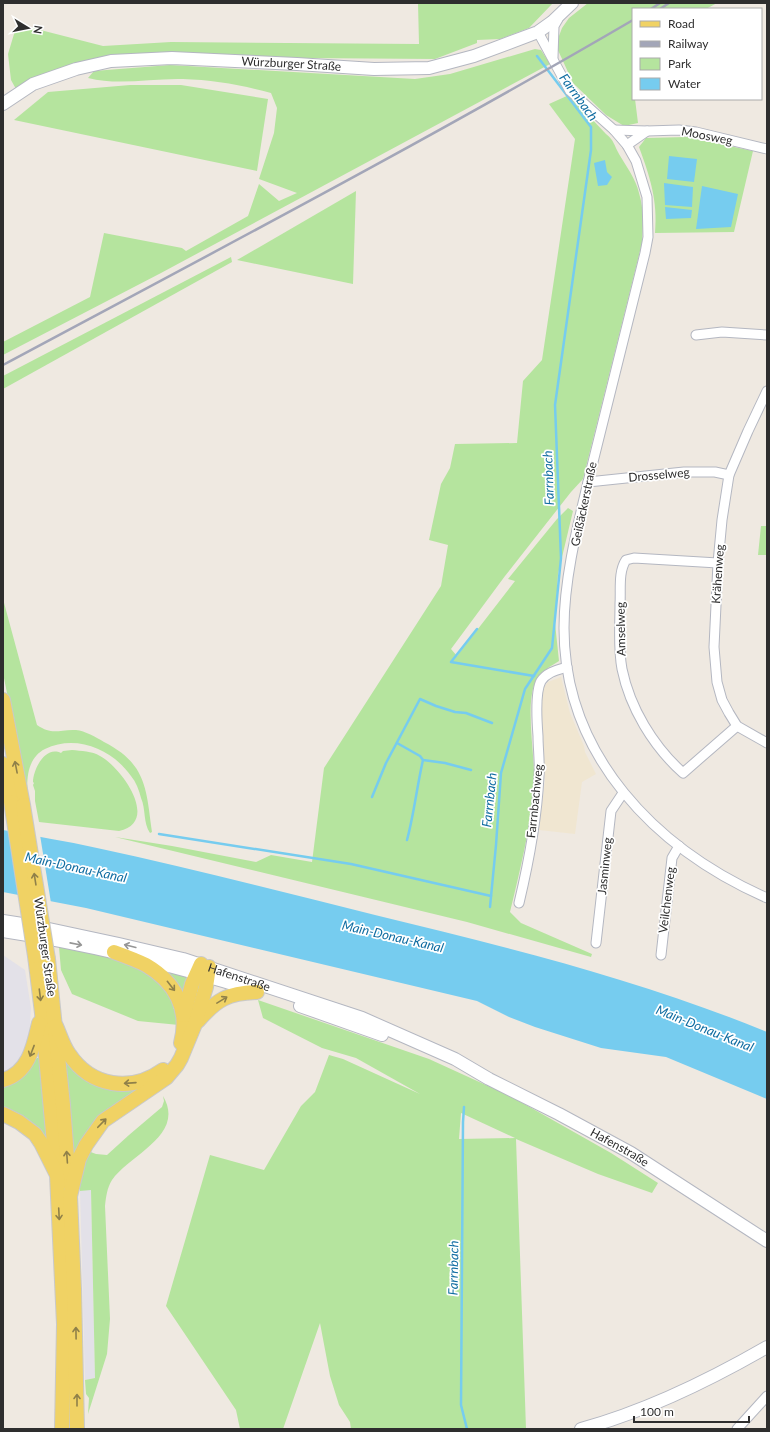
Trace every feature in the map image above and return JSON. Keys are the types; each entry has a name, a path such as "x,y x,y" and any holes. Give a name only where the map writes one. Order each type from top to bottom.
{"main road":[{"name":"Würzburger Straße","path":"3,104 34,84 76,69 111,61 172,58 374,69 429,68 474,56 538,32 572,3"},
{"name":"Würzburger Straße","path":"3,700 17,804 41,958 56,1026 70,1196"},
{"name":"Würzburger Straße","path":"3,764 17,804"},
{"name":"Hafenstraße","path":"3,921 35,926 119,944 362,1018 455,1060 631,1153 767,1241"},
{"name":"Hafenstraße","path":"3,931 204,970 257,992 359,1026 453,1063 466,1066"},
{"path":"114,952 144,964 157,972 174,990 184,1016"},
{"name":"Würzburger Straße","path":"41,958 42,1013 57,1175 64,1324 62,1429"},
{"path":"56,1026 68,1054 83,1070 101,1080 114,1084 132,1084 144,1081 156,1076 165,1069 174,1058 184,1031 184,1016 192,984 204,970"},
{"path":"77,1429 74,1289 70,1196 79,1159 86,1145 103,1121 166,1078 181,1058 195,1024 204,970"},
{"path":"195,1024 210,1007 226,996 240,992 257,992"},
{"path":"3,1080 18,1072 27,1061 33,1048 42,1013"},
{"path":"3,1114 19,1122 34,1134 47,1153 57,1175"},
{"path":"581,1429 632,1413 671,1398 767,1347"}],"street":[{"name":"Geißäckerstraße","path":"553,60 552,40 554,26 560,14"},
{"name":"Geißäckerstraße","path":"538,32 570,91 614,130 627,145 638,167 647,197 648,212 648,237 645,253 579,519 568,583 564,628 567,666 573,697 590,743 606,771 623,793 661,832 678,846 724,876 767,898"},
{"name":"Moosweg","path":"614,130 679,130 696,132 767,149"},
{"path":"627,145 647,131"},
{"path":"696,335 722,332 767,335"},
{"name":"Krähenweg","path":"737,726 722,700 715,668 714,647 718,563 722,520 729,475 767,391"},
{"name":"Drosselweg","path":"588,482 684,472 715,472 729,475"},
{"name":"Amselweg","path":"718,563 634,558 626,560 621,570 619,639 622,669 631,698 646,729 670,762 683,773 737,726"},
{"name":"Farrnbachweg","path":"519,902 538,790 539,758 536,720 540,682 548,673 567,666"},
{"path":"737,726 767,743"},
{"name":"Jasminweg","path":"596,943 611,811 623,793"},
{"name":"Veilchenweg","path":"661,955 672,858 678,846"},
{"path":"737,1429 767,1396"},
{"path":"55,1429 63,1400"}],"shaded area":[{"path":"561,677 570,713 584,746 585,752 596,774 582,782 575,834 539,830 545,781 541,719 541,691 548,682"},
{"path":"3,955 25,970 31,1008 29,1040 21,1062 3,1073"},
{"path":"91,1189 95,1378 85,1380 80,1191"}],"green space":[{"path":"418,3 553,3 529,28 500,39 477,40 477,43 435,59 303,58 172,52 114,55 69,65 16,89 11,80 8,54 17,24 103,46 171,42 419,44"},
{"path":"588,3 717,3 708,8 632,8 632,100 635,100 638,123 624,126 606,115 573,83 557,48 562,28 569,18"},
{"path":"535,49 541,50 550,64 161,273 3,355 3,342 90,297 104,233 182,248 186,251 248,216 259,184 279,201 297,193 259,179 274,133 277,108 271,93 227,83 205,80 171,79 124,82 88,78 94,71 170,65 415,79 450,74"},
{"path":"130,85 181,85 268,99 257,171 14,120 48,92"},
{"path":"569,95 611,138 638,188 642,205 642,243 583,479 571,492 505,576 451,649 457,656 515,581 508,579 557,519 568,508 573,511 558,574 555,623 559,661 546,669 536,680 531,703 534,787 521,866 510,912 521,923 592,954 591,957 467,922 115,837 256,862 271,855 312,862 324,768 441,586 448,545 429,540 441,484 450,468 455,444 517,443 523,381 542,360 575,139 549,104"},
{"path":"687,137 753,151 734,232 655,233 656,221 652,189 639,147 646,138"},
{"path":"356,191 353,284 237,260"},
{"path":"231,257 232,262 3,389 3,376"},
{"path":"761,526 767,526 767,555 758,555"},
{"path":"3,599 37,725 52,731 76,730 87,733 118,750 129,759 137,769 146,790 152,832 150,833 148,829 145,820 143,802 133,778 114,758 92,747 69,743 45,749 39,753 34,758 29,770 27,784 28,798 3,673"},
{"path":"72,750 97,754 109,762 118,771 133,794 137,806 137,817 131,826 119,831 39,822 33,785 35,771 41,760 50,752 55,751 61,753 63,751"},
{"path":"59,947 109,958 140,970 165,990 175,1005 173,1008 178,1012 179,1025 138,1021 72,994 61,970"},
{"path":"160,968 189,975 187,998"},
{"path":"258,1000 429,1059 512,1097 611,1153 658,1183 652,1193 598,1174 516,1139 526,1429 351,1429 350,1422 339,1405 330,1376 320,1323 283,1429 240,1429 236,1410 166,1306 210,1155 264,1170 301,1106 315,1092 329,1055 343,1059 420,1094 356,1058 322,1048 263,1018","holes":["461,1113 515,1138 459,1139"]},
{"path":"37,1058 40,1058 48,1138 45,1138 3,1110 3,1085 28,1068"},
{"path":"68,1060 133,1091 133,1095 76,1153 72,1148 65,1062"},
{"path":"163,1096 168,1110 167,1122 162,1133 153,1143 120,1171 112,1180 107,1193 105,1206 110,1319 107,1354 88,1414 89,1398 86,1394 85,1380 95,1378 91,1190 80,1191 80,1181 88,1151 96,1154 107,1155 162,1107 164,1101"}],"water":[{"path":"669,156 697,159 694,182 667,179"},
{"path":"605,160 607,172 612,177 607,185 598,186 594,163"},
{"path":"664,183 693,187 692,207 665,205"},
{"path":"702,186 738,194 731,227 696,229"},
{"path":"665,207 692,210 691,218 666,219"},
{"name":"Main-Donau-Kanal","path":"3,830 85,845 236,880 524,952 671,996 767,1032 767,1099 666,1057 601,1048 535,1027 509,1017 477,1001 86,908 3,892"}],"pier":[{"path":"9,829 40,835 51,903 20,897"}],"waterway":[{"name":"Farrnbach","path":"490,907 501,773 525,689 552,648 561,558 555,405 591,150 591,127 537,56"},
{"path":"477,629 451,662 534,676"},
{"path":"372,797 386,763 420,699 436,706 455,712 466,713 492,723"},
{"path":"397,743 420,756 423,760 445,763 471,770"},
{"path":"407,840 423,760"},
{"path":"159,834 351,864 491,896"},
{"name":"Farrnbach","path":"464,1107 461,1405 467,1429"}],"railway":[{"path":"652,8 660,3"},
{"path":"662,8 669,3"},
{"path":"3,365 398,153 632,21"}]}
